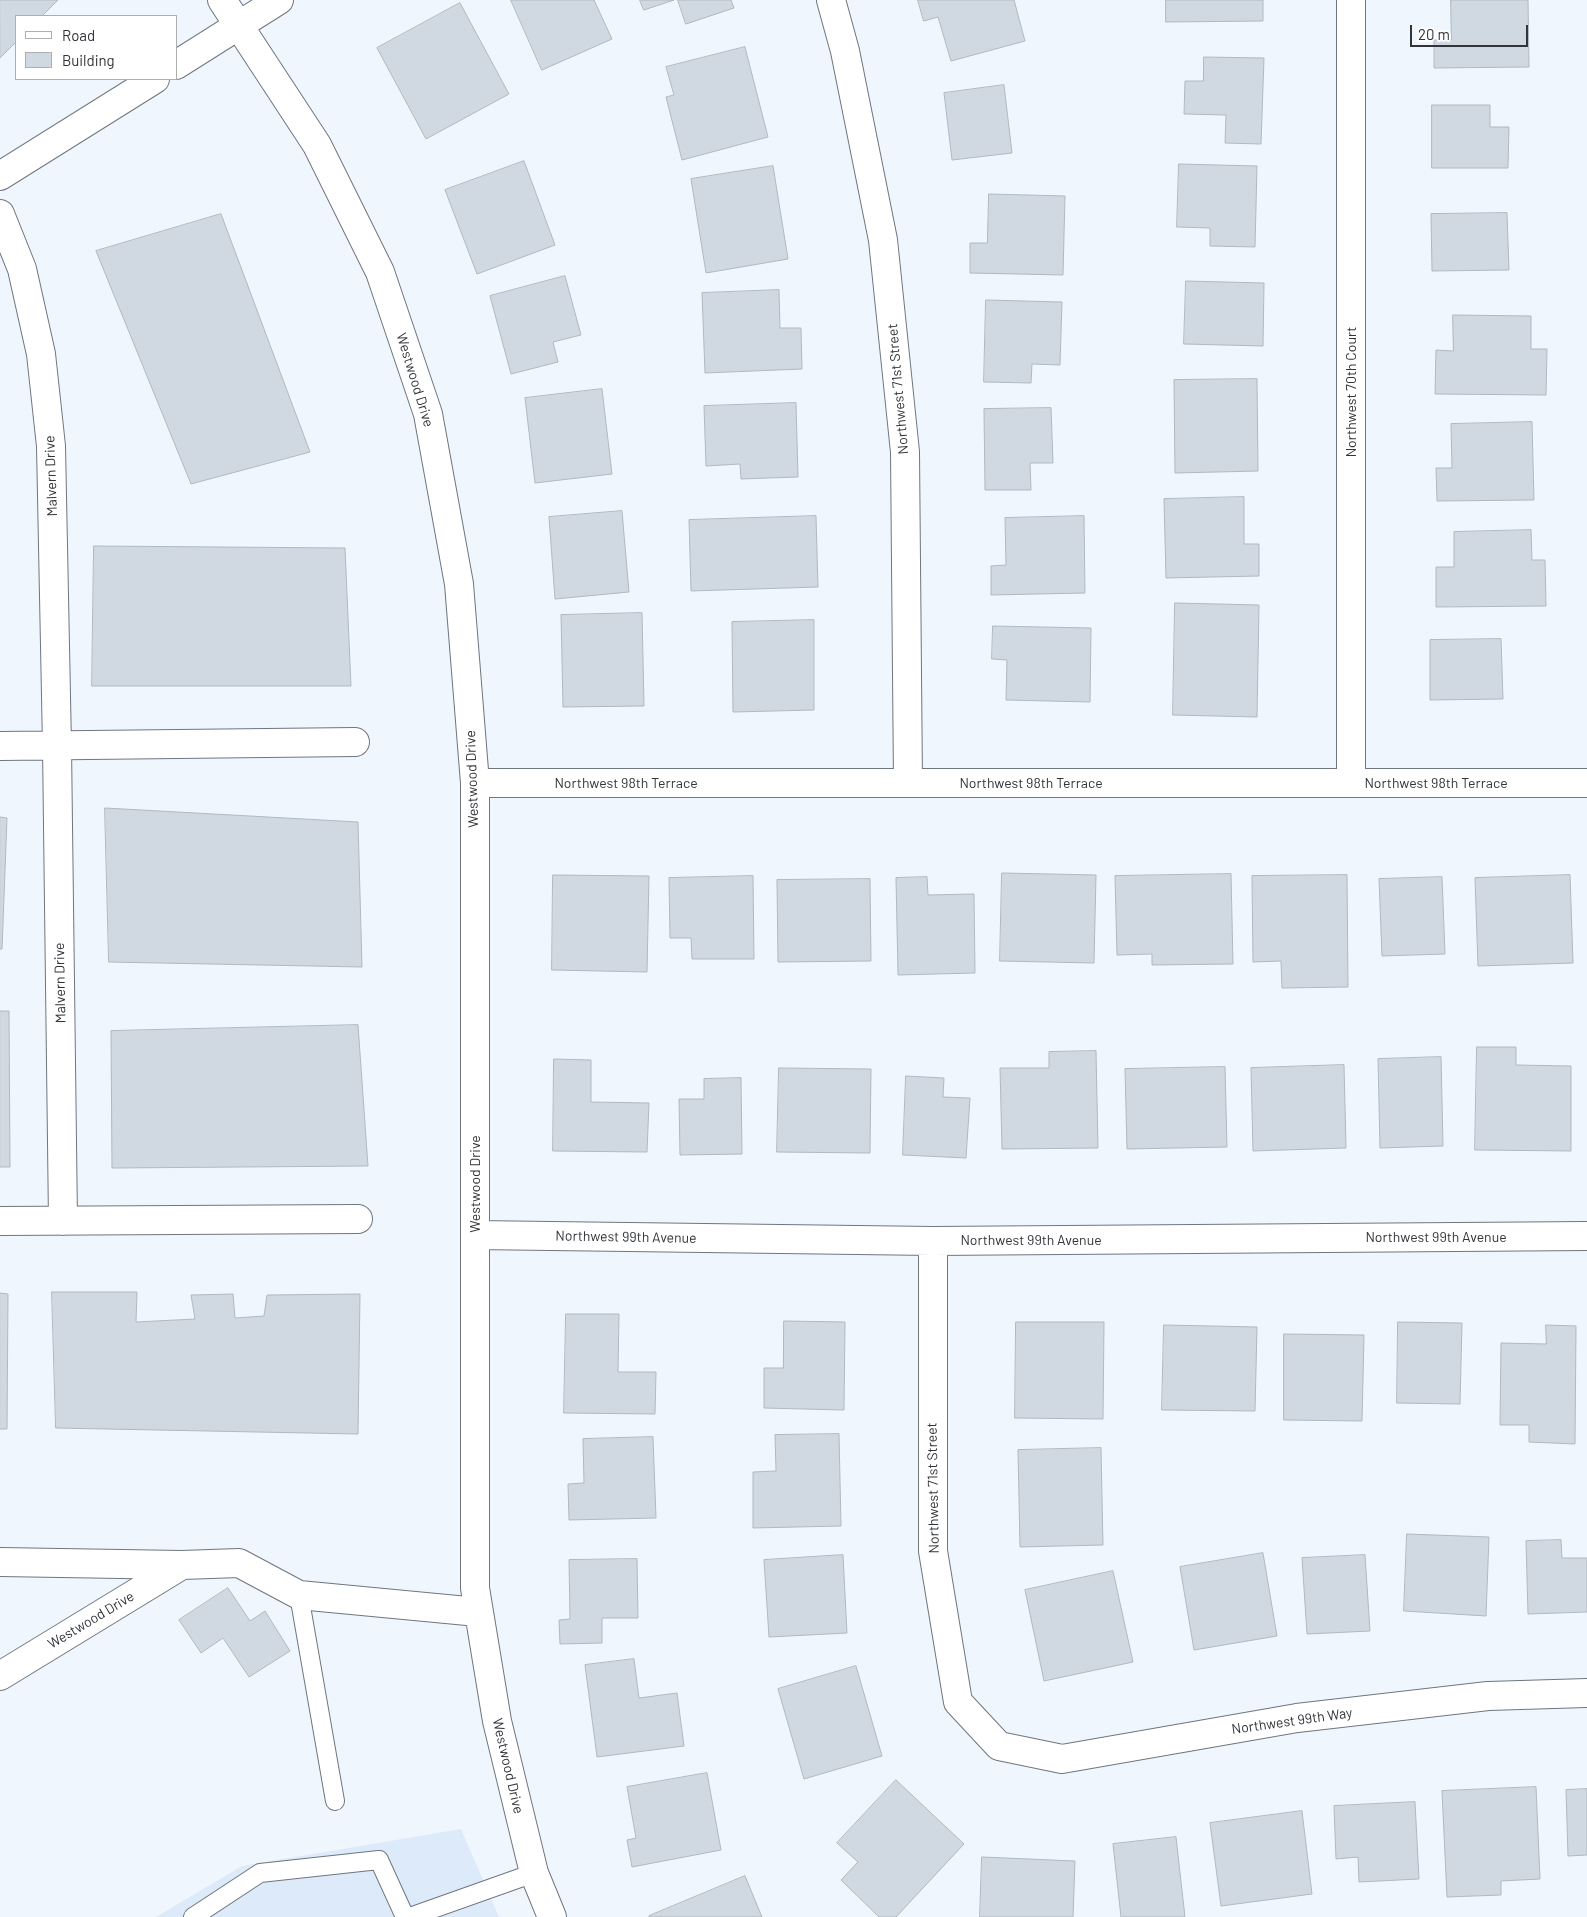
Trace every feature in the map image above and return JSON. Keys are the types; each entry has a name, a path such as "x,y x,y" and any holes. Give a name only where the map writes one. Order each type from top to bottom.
{"street":[{"name":"Westwood Drive","path":"222,0 317,146 380,272 428,414 459,584 475,783 475,1588 497,1721 534,1873 552,1917"},
{"path":"178,64 279,0"},
{"name":"Northwest 71st Street","path":"831,0 845,51 883,240 904,452 908,783"},
{"name":"Northwest 70th Court","path":"1351,0 1351,783"},
{"path":"0,176 153,80"},
{"name":"Malvern Drive","path":"0,214 22,269 41,354 50,446 57,746 63,1221"},
{"path":"0,746 355,742"},
{"name":"Northwest 98th Terrace","path":"475,783 1587,783"},
{"path":"0,1221 358,1219"},
{"name":"Northwest 99th Avenue","path":"475,1235 932,1241 1587,1236"},
{"name":"Northwest 71st Street","path":"932,1241 932,1551 958,1702 999,1746"},
{"name":"Westwood Drive","path":"0,1562 182,1565 239,1563 299,1595 478,1612"},
{"name":"Westwood Drive","path":"0,1676 182,1565"},
{"name":"Northwest 99th Way","path":"999,1746 1062,1759 1297,1718 1488,1696 1587,1693"}],"lane":[{"path":"299,1595 335,1801"},
{"path":"193,1917 260,1873 379,1860 405,1917"},
{"path":"410,1917 534,1873"}],"shaded area":[{"path":"461,1829 499,1917 156,1917 242,1866"}],"building":[{"path":"0,0 58,0 43,15 15,15 15,43 0,58"},
{"path":"511,0 594,0 612,39 542,70"},
{"path":"640,0 674,0 644,10"},
{"path":"678,0 731,0 734,8 686,24"},
{"path":"918,0 1014,0 1025,41 951,61 938,17 924,21"},
{"path":"1166,0 1263,0 1263,21 1166,22"},
{"path":"1451,0 1528,0 1529,67 1434,68 1434,40 1451,40"},
{"path":"460,3 509,94 426,139 377,48"},
{"path":"745,47 768,137 682,160 666,97 674,95 666,67"},
{"path":"1204,57 1264,58 1261,144 1225,143 1226,115 1184,114 1185,81 1203,81"},
{"path":"1004,85 1012,153 952,160 944,93"},
{"path":"1432,105 1490,105 1490,127 1509,127 1508,168 1432,168"},
{"path":"524,161 555,245 477,274 445,190"},
{"path":"1179,164 1257,166 1255,247 1210,246 1210,228 1177,227"},
{"path":"773,166 788,259 706,273 691,179"},
{"path":"989,194 1065,196 1063,275 970,273 970,243 987,243"},
{"path":"1507,213 1509,270 1432,271 1431,214"},
{"path":"221,214 310,452 191,484 96,251"},
{"path":"565,276 581,335 553,342 558,362 511,374 490,296"},
{"path":"1186,281 1264,283 1263,346 1184,344"},
{"path":"779,290 780,328 801,328 802,369 705,373 702,293"},
{"path":"986,300 1062,302 1060,365 1032,364 1031,383 984,382"},
{"path":"1453,315 1531,316 1531,349 1547,349 1546,395 1435,394 1436,350 1453,351"},
{"path":"1257,379 1258,471 1175,473 1174,380"},
{"path":"602,389 612,474 535,483 525,398"},
{"path":"796,403 798,477 741,479 740,464 706,466 704,406"},
{"path":"1051,408 1053,463 1030,463 1031,490 985,490 984,409"},
{"path":"1532,422 1534,500 1437,501 1436,468 1452,468 1451,424"},
{"path":"1244,497 1244,544 1259,544 1259,576 1166,578 1164,499"},
{"path":"622,511 629,592 555,599 549,517"},
{"path":"816,516 818,587 691,591 689,520"},
{"path":"1084,516 1085,593 991,595 991,566 1006,565 1005,518"},
{"path":"1531,530 1532,560 1545,560 1546,606 1436,607 1436,567 1454,567 1454,532"},
{"path":"94,546 345,548 351,686 92,686"},
{"path":"1175,603 1259,605 1257,717 1173,715"},
{"path":"642,613 644,706 563,707 561,615"},
{"path":"814,620 814,710 733,712 732,622"},
{"path":"993,626 1091,628 1090,702 1006,700 1007,660 992,659"},
{"path":"1501,639 1503,699 1430,700 1430,640"},
{"path":"105,808 358,822 362,967 109,962"},
{"path":"0,817 7,818 2,949 0,949"},
{"path":"1002,873 1096,875 1094,963 1000,961"},
{"path":"1231,874 1233,964 1152,965 1152,954 1117,955 1115,876"},
{"path":"553,875 649,876 647,972 552,970"},
{"path":"1347,875 1348,987 1282,988 1281,961 1253,962 1252,876"},
{"path":"1570,875 1573,963 1478,966 1475,878"},
{"path":"753,876 754,959 692,959 691,938 670,938 669,878"},
{"path":"927,877 928,895 974,894 975,973 898,975 896,878"},
{"path":"1442,877 1445,954 1382,956 1379,879"},
{"path":"870,879 871,961 778,962 777,880"},
{"path":"0,1011 9,1011 10,1167 0,1167"},
{"path":"358,1025 368,1166 112,1168 111,1031"},
{"path":"1477,1047 1516,1047 1516,1065 1571,1066 1571,1151 1475,1150"},
{"path":"1096,1051 1098,1148 1002,1149 1000,1068 1049,1068 1049,1052"},
{"path":"1441,1057 1443,1146 1380,1148 1378,1059"},
{"path":"554,1059 591,1060 591,1102 649,1103 647,1152 553,1151"},
{"path":"1344,1065 1346,1148 1253,1151 1251,1068"},
{"path":"1225,1067 1227,1147 1127,1149 1125,1069"},
{"path":"779,1068 871,1069 870,1153 777,1152"},
{"path":"906,1076 944,1078 943,1097 970,1098 966,1158 903,1155"},
{"path":"741,1078 742,1154 680,1155 679,1099 704,1099 704,1079"},
{"path":"52,1292 137,1292 136,1322 195,1319 191,1295 233,1294 235,1318 264,1316 267,1295 360,1294 358,1434 56,1428"},
{"path":"0,1293 8,1294 7,1429 0,1429"},
{"path":"566,1314 619,1314 618,1372 656,1372 655,1414 564,1413"},
{"path":"784,1321 845,1322 844,1410 764,1408 764,1368 783,1368"},
{"path":"1016,1322 1104,1322 1103,1419 1015,1418"},
{"path":"1398,1322 1462,1323 1460,1404 1397,1403"},
{"path":"1164,1325 1257,1327 1255,1411 1162,1410"},
{"path":"1546,1325 1576,1326 1575,1444 1529,1442 1529,1425 1500,1425 1501,1343 1546,1344"},
{"path":"1284,1334 1364,1335 1362,1421 1284,1420"},
{"path":"839,1434 841,1526 753,1528 753,1472 776,1471 775,1435"},
{"path":"653,1437 656,1518 569,1520 568,1484 584,1483 583,1439"},
{"path":"1101,1448 1103,1545 1020,1547 1018,1450"},
{"path":"1407,1534 1489,1537 1486,1616 1404,1611"},
{"path":"1561,1540 1562,1558 1587,1558 1587,1612 1528,1614 1526,1541"},
{"path":"1263,1553 1277,1636 1194,1650 1180,1567"},
{"path":"843,1555 847,1633 769,1637 764,1560"},
{"path":"1365,1555 1370,1631 1307,1634 1302,1558"},
{"path":"637,1559 638,1618 602,1618 602,1643 560,1644 559,1620 570,1619 569,1560"},
{"path":"1113,1571 1133,1662 1044,1681 1025,1590"},
{"path":"228,1588 250,1621 265,1611 290,1651 249,1677 223,1638 201,1653 179,1620"},
{"path":"634,1659 639,1698 677,1693 684,1746 597,1757 585,1665"},
{"path":"856,1666 882,1756 804,1779 778,1689"},
{"path":"707,1773 721,1850 632,1867 627,1840 636,1838 627,1787"},
{"path":"896,1780 964,1844 896,1917 879,1917 841,1880 858,1862 837,1843"},
{"path":"1536,1787 1540,1879 1501,1881 1501,1895 1447,1897 1442,1791"},
{"path":"1587,1789 1587,1855 1568,1856 1566,1790"},
{"path":"1415,1802 1419,1879 1359,1882 1358,1857 1336,1859 1334,1806"},
{"path":"1302,1811 1312,1894 1221,1906 1210,1823"},
{"path":"1176,1837 1185,1917 1121,1917 1113,1844"},
{"path":"982,1857 1075,1861 1073,1917 980,1917"},
{"path":"745,1876 762,1917 649,1917 649,1916"}]}
